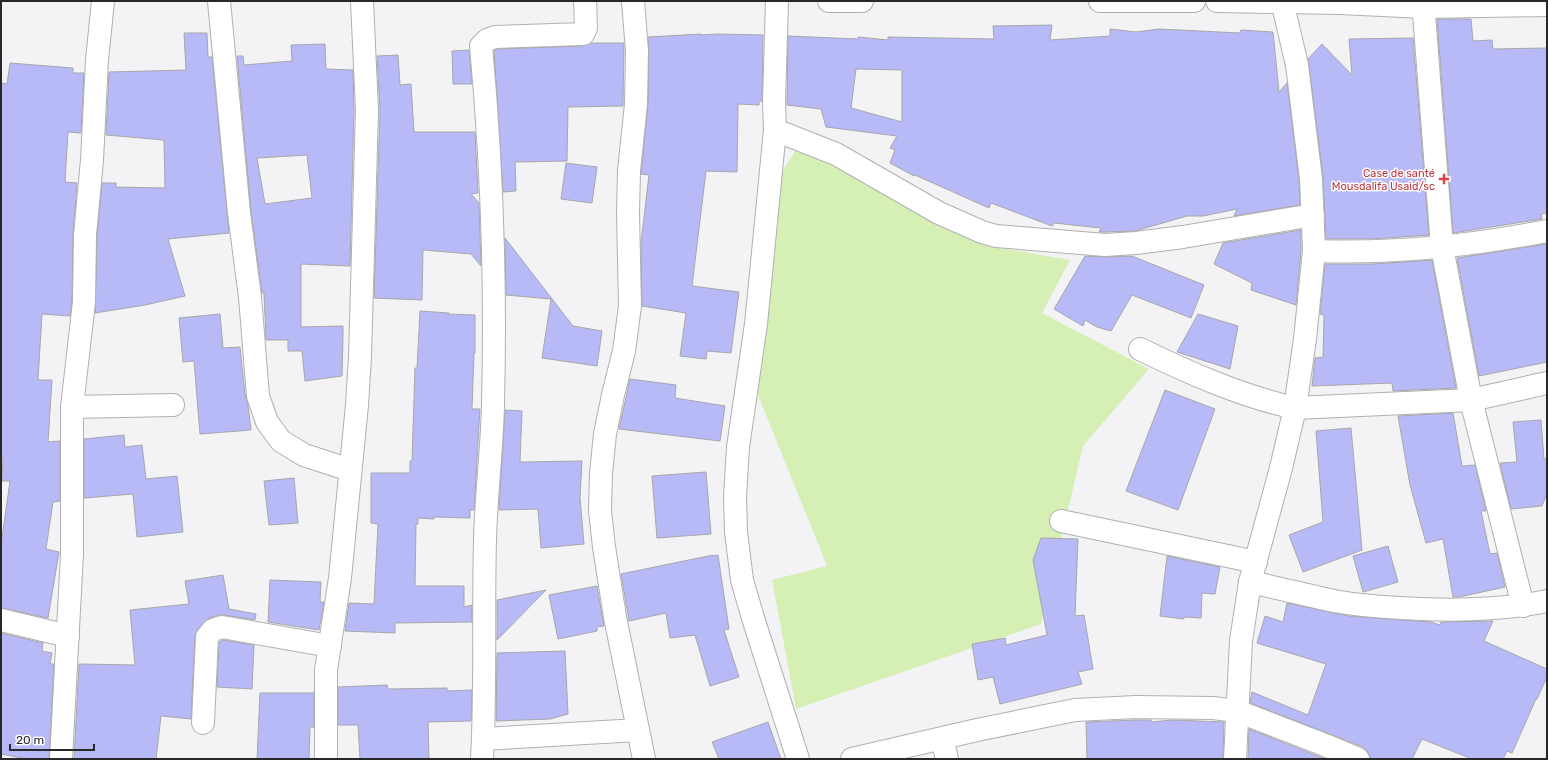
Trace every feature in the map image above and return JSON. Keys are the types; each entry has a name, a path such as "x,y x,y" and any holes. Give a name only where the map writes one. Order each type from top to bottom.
{"street":[{"path":"61,759 72,554 72,407 84,302 85,235 92,160 97,60 103,1"},
{"path":"219,1 239,213 250,297 258,396 267,422 281,441 304,455 350,470"},
{"path":"326,759 326,670 340,578 360,365 364,270 367,110 362,1"},
{"path":"585,1 586,28 583,34 495,37 487,40 481,46 488,118 492,197 494,316 493,406 485,539 483,749 638,730"},
{"path":"633,1 637,51 636,104 629,171 628,212 630,306 624,351 605,434 601,473 600,511 615,617 644,759"},
{"path":"777,1 774,101 775,130 756,324 738,447 735,497 736,532 742,580 798,759"},
{"path":"829,1 862,1"},
{"path":"1100,1 1194,1"},
{"path":"1217,1 1424,4 1499,3 1547,5"},
{"path":"1235,759 1241,641 1253,572 1295,408 1305,339 1314,251 1311,179 1298,65 1282,1"},
{"path":"1424,4 1442,247 1471,400 1523,606"},
{"path":"775,130 836,154 939,213 982,232 996,236 1105,245 1136,243 1182,237 1312,214"},
{"path":"1314,251 1358,252 1442,247 1500,240 1547,231"},
{"path":"1140,349 1173,365 1230,388 1268,402 1295,408 1471,400 1547,383"},
{"path":"72,407 173,405"},
{"path":"1061,521 1253,572 1335,601 1420,609 1458,609 1523,606 1547,601"},
{"path":"1,620 68,636"},
{"path":"203,723 207,637 212,630 222,627 330,646"},
{"path":"852,759 944,749 977,730 1067,711 1095,708 1193,707 1237,711 1358,759"}],"green space":[{"path":"798,147 984,245 1070,260 1042,313 1149,369 1083,446 1041,624 796,709 772,580 827,566 758,395 773,186"}],"building":[{"path":"1437,19 1471,19 1473,41 1492,40 1493,49 1547,48 1547,213 1541,214 1542,219 1453,233"},
{"path":"1052,25 1050,40 1110,36 1110,29 1136,32 1159,29 1240,33 1241,30 1273,32 1279,92 1287,83 1299,180 1300,205 1234,216 1237,209 1203,216 1187,216 1135,231 1099,232 1101,228 1054,223 1052,226 991,203 989,208 915,175 914,176 890,163 895,150 890,148 897,136 826,127 821,109 787,105 788,36 858,39 858,37 888,40 888,37 994,39 993,26","holes":["856,69 902,70 902,122 851,108"]},
{"path":"184,33 207,33 208,57 212,57 229,233 168,239 185,296 145,305 95,313 97,236 102,183 116,183 116,187 165,188 164,140 106,135 109,72 186,70"},
{"path":"701,34 763,35 762,101 759,101 759,105 738,104 737,172 706,171 692,286 739,292 731,353 707,351 706,359 680,356 686,313 642,306 641,243 649,175 641,174 648,104 648,37"},
{"path":"1413,38 1429,235 1372,239 1326,239 1323,177 1308,59 1322,44 1352,75 1349,39"},
{"path":"591,43 624,43 623,106 568,107 567,161 515,162 516,191 503,192 494,51 497,49 583,46"},
{"path":"325,44 326,69 353,70 354,110 350,266 301,264 301,327 343,326 342,376 305,381 302,351 288,351 288,340 266,340 264,293 262,293 251,212 237,56 243,56 244,65 292,61 291,45","holes":["307,155 312,198 265,204 257,158"]},
{"path":"469,50 472,84 453,84 452,51"},
{"path":"398,55 400,85 411,84 414,132 475,132 478,193 471,194 479,203 481,266 471,254 423,250 422,300 374,298 380,110 377,56"},
{"path":"10,63 73,68 73,73 84,73 81,133 68,132 65,182 77,183 73,234 72,301 70,316 42,314 38,380 52,380 48,442 60,441 60,501 53,502 46,549 59,552 48,618 1,608 1,545 10,481 2,481 3,458 1,458 1,83 7,84"},
{"path":"566,163 597,167 592,203 561,199"},
{"path":"1301,230 1301,251 1296,305 1251,290 1252,283 1214,264 1223,243"},
{"path":"505,238 573,326 602,331 597,366 542,358 551,299 506,295"},
{"path":"1547,244 1547,362 1479,376 1457,258"},
{"path":"1085,256 1132,256 1204,285 1191,318 1132,295 1111,331 1097,327 1085,320 1083,326 1054,309"},
{"path":"1432,260 1456,388 1393,391 1392,383 1312,386 1315,358 1323,357 1324,315 1320,314 1325,264 1373,264"},
{"path":"420,311 475,315 475,353 472,409 480,409 474,510 470,510 470,518 418,518 418,524 416,524 415,586 464,586 464,607 472,605 472,622 395,623 395,633 345,631 349,603 374,604 378,524 371,523 371,473 410,473 410,461 412,461 415,368 417,368"},
{"path":"220,314 223,348 240,347 245,394 251,430 200,434 194,361 183,362 179,318"},
{"path":"1198,314 1238,326 1230,369 1177,352"},
{"path":"630,379 676,385 675,398 725,406 720,441 619,429"},
{"path":"1165,390 1215,409 1178,510 1126,491"},
{"path":"505,410 522,411 520,462 582,461 580,498 584,544 541,548 538,509 499,510"},
{"path":"1453,413 1462,466 1475,465 1486,511 1481,511 1490,554 1497,553 1505,587 1459,597 1453,597 1443,539 1426,543 1410,485 1398,416"},
{"path":"1541,420 1544,459 1547,459 1547,494 1542,506 1511,509 1500,463 1517,462 1513,422"},
{"path":"1351,428 1362,550 1303,572 1289,535 1323,522 1316,431"},
{"path":"124,435 125,447 142,445 146,479 177,476 183,532 137,537 133,494 84,498 84,439"},
{"path":"706,472 711,534 657,538 652,476"},
{"path":"294,478 298,523 269,525 264,481"},
{"path":"1041,538 1078,539 1075,616 1084,615 1093,669 1078,672 1082,684 1000,704 993,677 978,680 972,644 1005,638 1006,645 1047,635 1033,560"},
{"path":"1388,546 1398,582 1363,592 1353,556"},
{"path":"718,555 729,629 724,630 739,677 710,686 695,635 670,638 666,613 629,621 621,574"},
{"path":"1167,556 1220,567 1215,594 1202,593 1201,618 1184,617 1184,619 1160,616"},
{"path":"223,575 229,609 256,614 255,620 218,615 209,618 198,629 195,636 191,719 161,716 156,759 74,759 79,664 135,665 130,610 189,604 185,581"},
{"path":"270,580 321,582 320,602 324,602 319,630 268,622"},
{"path":"597,586 604,626 597,627 597,631 558,639 549,595"},
{"path":"546,590 497,640 497,600"},
{"path":"1287,603 1349,616 1431,622 1440,625 1441,622 1493,621 1484,641 1547,669 1547,677 1512,753 1507,751 1503,759 1472,759 1422,739 1412,759 1374,759 1370,758 1368,752 1363,747 1250,703 1252,692 1308,715 1326,664 1257,643 1265,616 1283,622"},
{"path":"1,633 43,643 42,651 52,653 50,664 54,664 49,759 27,759 1,754"},
{"path":"223,640 254,645 252,689 217,687 219,642"},
{"path":"565,651 568,714 550,719 496,721 497,653"},
{"path":"387,685 388,689 447,688 447,691 472,690 471,721 428,722 429,759 360,759 358,725 338,725 338,687"},
{"path":"260,693 314,693 314,727 310,727 309,759 257,759"},
{"path":"1151,720 1151,722 1173,720 1224,722 1223,759 1087,759 1086,722"},
{"path":"768,722 781,759 719,759 712,742"},
{"path":"1249,729 1320,757 1326,759 1248,759"}],"place":[{"name":"Case de santé Mousdalifa Usaid/sc","path":"1444,179"}]}
